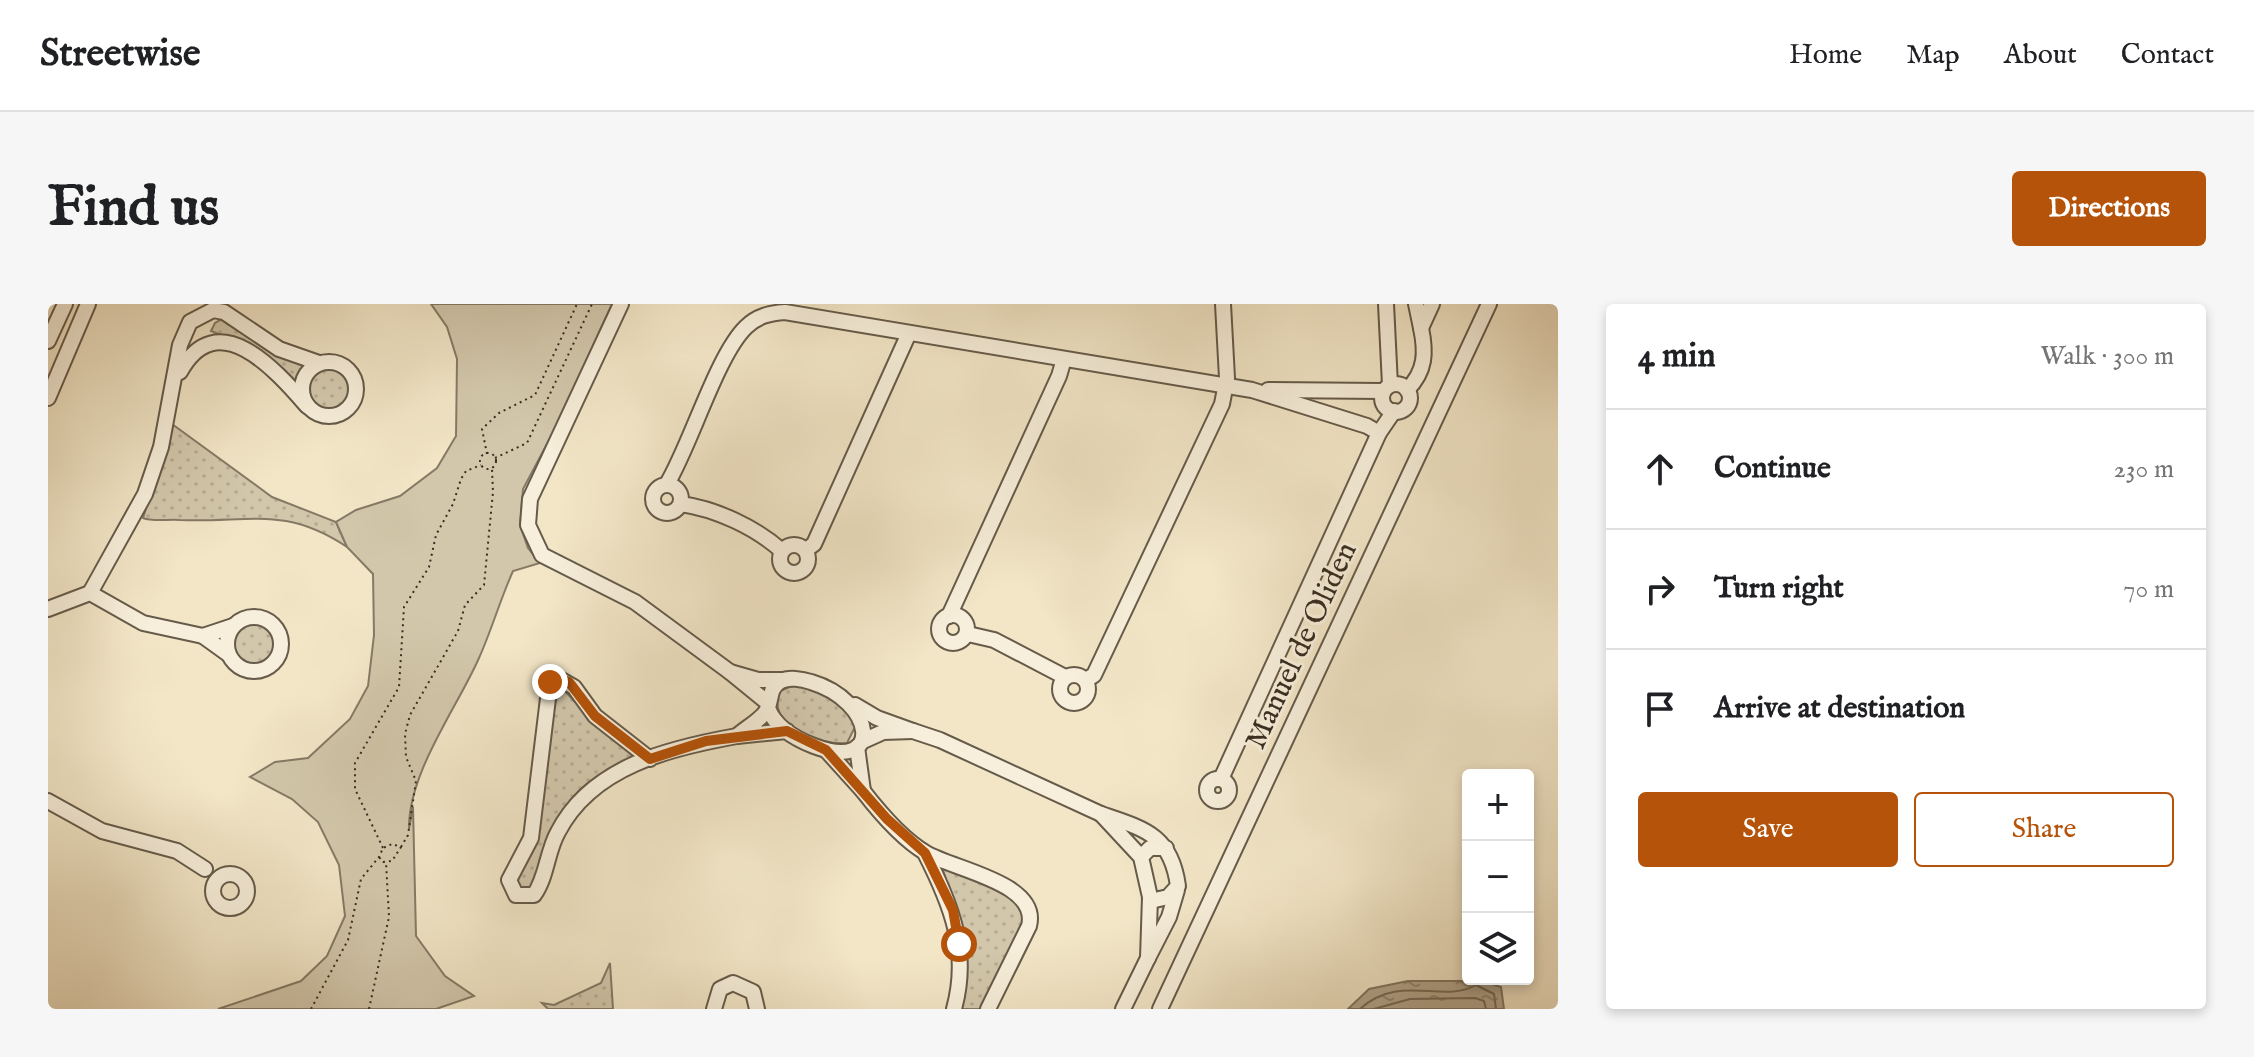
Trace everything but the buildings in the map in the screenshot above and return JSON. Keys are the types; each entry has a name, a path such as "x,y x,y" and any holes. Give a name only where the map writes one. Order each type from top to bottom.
{"street":[{"path":"48,341 65,304"},
{"path":"48,398 88,304"},
{"path":"621,304 530,499 528,525 542,555 635,602 730,672 768,706 787,731 826,750 839,752 883,732 913,731"},
{"path":"1086,680 1094,675 1222,404 1226,386 1223,304"},
{"path":"1386,304 1387,388 1383,404 1394,411"},
{"path":"1221,779 1379,433 1394,411 1406,407 1407,390 1423,366 1426,352 1416,304"},
{"path":"1421,328 1432,304"},
{"name":"Manuel de Oliden","path":"1160,1009 1489,304"},
{"path":"48,609 90,593 145,494 161,447 180,345 190,322 213,310 235,317 279,349 319,363 329,362 346,367 352,374 356,392 348,409 332,417 323,416 307,406 283,377 259,357 215,340 196,349 174,383"},
{"path":"667,484 679,490 681,504 675,511 666,513 654,505 655,491 667,484 730,349 746,327 759,317 785,312 1252,390 1367,426 1379,433"},
{"path":"806,550 814,544 909,333"},
{"path":"968,634 957,643 943,640 939,626 949,616 1064,359"},
{"path":"307,406 303,382 319,363"},
{"path":"1252,390 1387,388 1400,384 1407,390"},
{"path":"681,504 708,510 757,532 782,551"},
{"path":"794,544 806,550 809,559 806,568 793,573 781,565 782,551 794,544"},
{"path":"90,593 143,623 203,636 241,668 260,671 280,653 280,634 268,620 249,616 233,626 203,636"},
{"path":"949,616 962,618 968,634"},
{"path":"228,654 227,639 233,626"},
{"path":"968,634 994,640 1065,677 1074,674 1086,680"},
{"path":"730,672 758,680 815,683 877,718 940,740 1101,814 1143,828 1166,848 1175,866 1178,886 1169,917 1123,1009"},
{"path":"1065,677 1060,690 1064,699 1073,703 1086,698 1086,680"},
{"path":"650,759 595,716 569,682 558,678 550,682 531,838 511,873 512,891 522,898 534,895 558,831 584,796 609,777 685,746 787,731"},
{"path":"737,736 768,706 771,691 783,680"},
{"path":"848,700 865,727 860,744 863,791"},
{"path":"826,750 887,819 925,853 1013,890 1031,908 1025,936 988,1009"},
{"path":"48,801 102,831 177,851 205,869 237,875 245,883 247,895 241,905 229,909 218,904 205,869"},
{"path":"1101,814 1119,829 1141,857 1150,897 1148,958"},
{"path":"1141,857 1150,848 1166,848"},
{"path":"925,853 946,893 959,935 960,972 954,1009"},
{"path":"212,888 225,874"},
{"path":"1150,897 1163,899 1178,886"},
{"path":"714,1009 720,989 733,983 753,992 757,1009"}],"path":[{"path":"487,454 482,429 499,413 535,395 577,304"},
{"path":"386,862 397,858 408,835 416,781 406,757 405,734 410,715 458,631 465,605 484,585 495,458 527,443 592,304"},
{"path":"487,454 495,458"},
{"path":"481,465 481,457 487,454"},
{"path":"383,848 355,789 355,763 399,687 404,607 429,567 436,535 453,504 461,479 466,471 481,465 492,469"},
{"path":"311,1009 348,940 361,879 383,848 392,844 401,847"},
{"path":"379,857 386,862"},
{"path":"369,1009 389,917 386,862"}],"shaded area":[{"path":"431,304 612,304 556,427 523,489 520,525 528,548 540,563 513,571 479,658 425,763 411,808 409,829 413,807 416,936 445,976 474,996 436,1009 218,1009 301,981 327,956 345,916 339,865 318,822 292,799 250,777 275,762 308,758 350,719 368,686 374,635 373,574 347,547 336,522 356,510 400,496 437,468 456,436 457,359 447,327"},
{"path":"222,319 307,364 295,380 260,351 211,331 215,323"},
{"path":"329,366 345,372 351,388 345,404 329,410 313,404 307,388 313,372"},
{"path":"172,424 272,497 336,522 347,547 304,525 285,521 143,518"},
{"path":"254,621 270,627 276,643 270,659 254,665 238,659 232,643 238,627"},
{"path":"797,684 835,695 856,725 847,743 810,737 788,724 778,704 780,691"},
{"path":"559,685 602,730 629,749 632,756 589,782 567,804 553,830 534,886 521,892 514,877 523,865 550,688"},
{"path":"942,867 1012,894 1027,919 982,1009 960,1009 966,952 963,932"},
{"path":"610,963 613,1009 548,1009 542,1003 554,1005 601,983"}],"water":[{"path":"1408,981 1462,981 1462,985 1495,985 1501,987 1504,1009 1348,1009 1369,989"}],"route":[{"path":"550,682 558,678 569,682 595,716 650,759 706,741 787,731 826,750 887,819 925,853 953,910 959,944"}]}
